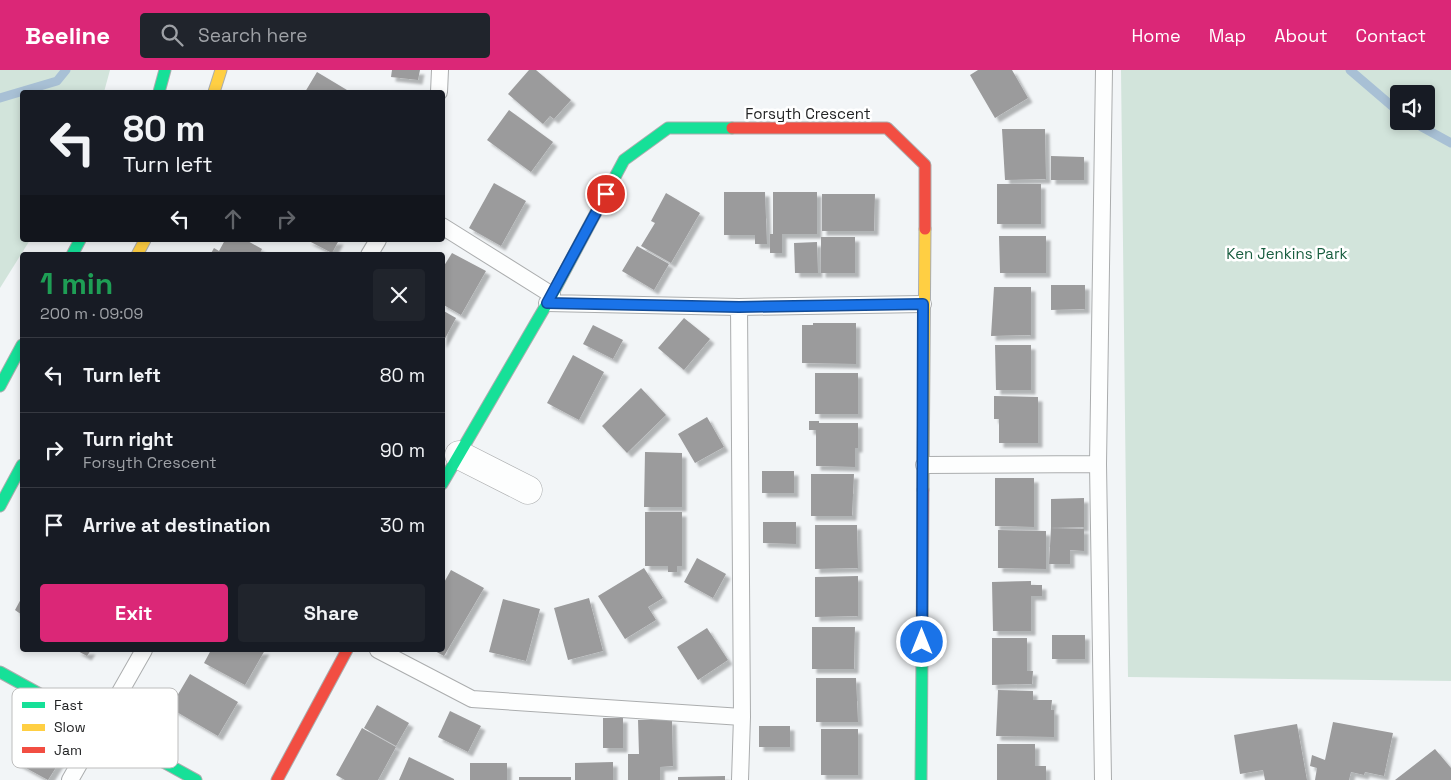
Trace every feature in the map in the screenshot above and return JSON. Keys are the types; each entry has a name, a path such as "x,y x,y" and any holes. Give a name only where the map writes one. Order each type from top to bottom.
{"street":[{"path":"160,90 165,70"},
{"path":"215,90 221,70"},
{"name":"Forsyth Crescent","path":"445,479 550,299 624,160 668,128 887,128 925,166 921,780"},
{"path":"0,386 20,349"},
{"path":"459,455 528,490"},
{"path":"0,506 20,469"},
{"path":"277,780 346,652"},
{"path":"0,672 30,688"},
{"path":"175,768 196,780"}],"lane":[{"path":"440,70 440,90"},
{"path":"1103,780 1098,464 1104,70"},
{"path":"445,228 550,299 739,307 923,304"},
{"path":"739,307 742,717 740,780"},
{"path":"924,465 1098,464"},
{"path":"122,688 143,652"},
{"path":"382,652 472,699 742,717"},
{"path":"70,780 77,768"}],"green space":[{"path":"0,70 110,70 105,90 20,90 20,242 29,242 22,252 20,252 20,256 0,288"},
{"name":"Ken Jenkins Park","path":"1121,70 1451,70 1451,681 1128,677"}],"building":[{"path":"392,70 420,70 418,80 391,77"},
{"path":"529,70 536,70 571,100 554,119 550,116 543,124 508,94"},
{"path":"978,70 1012,70 1028,98 995,118 970,75"},
{"path":"317,72 347,90 306,90"},
{"path":"509,110 553,142 531,172 487,140"},
{"path":"1002,129 1045,129 1046,179 1005,180"},
{"path":"1051,156 1084,157 1084,180 1051,180"},
{"path":"494,183 526,201 501,246 469,228"},
{"path":"997,184 1041,184 1041,224 997,224"},
{"path":"724,192 765,192 767,244 755,244 755,235 724,235"},
{"path":"773,192 817,192 817,234 782,234 782,253 770,253 770,234 773,234"},
{"path":"666,193 700,213 671,263 641,246 655,223 651,221"},
{"path":"822,194 875,194 874,231 822,231"},
{"path":"999,236 1046,236 1046,273 1000,273"},
{"path":"821,237 855,237 855,273 821,273"},
{"path":"224,242 250,242 262,249 260,252 212,252 214,248 219,251"},
{"path":"311,242 338,242 333,252"},
{"path":"817,242 818,273 795,273 794,243"},
{"path":"637,246 669,264 654,290 622,271"},
{"path":"452,253 486,271 461,315 445,306 445,264"},
{"path":"1051,285 1085,285 1085,309 1051,310"},
{"path":"994,287 1031,287 1031,335 991,336"},
{"path":"445,312 456,318 445,338"},
{"path":"684,318 710,339 684,370 658,348"},
{"path":"813,323 856,323 856,364 802,363 802,325 813,325"},
{"path":"593,325 623,340 613,359 583,344"},
{"path":"995,345 1031,345 1031,390 996,390"},
{"path":"573,355 604,372 579,420 547,403"},
{"path":"815,373 858,373 858,414 815,414"},
{"path":"641,388 666,415 627,453 602,426"},
{"path":"994,396 1038,397 1038,443 999,443 999,419 994,419"},
{"path":"707,417 724,447 695,463 678,434"},
{"path":"809,421 819,421 819,423 858,423 858,448 855,448 855,467 816,466 816,430 809,430"},
{"path":"645,452 682,453 682,507 644,507"},
{"path":"762,471 794,471 794,493 762,493"},
{"path":"811,474 854,474 852,516 811,516"},
{"path":"995,478 1034,478 1034,527 995,526"},
{"path":"1084,498 1084,527 1051,528 1051,499"},
{"path":"645,512 682,512 682,566 677,566 677,572 668,572 668,566 645,566"},
{"path":"763,522 796,522 796,544 763,543"},
{"path":"815,525 857,525 858,568 815,569"},
{"path":"1051,528 1084,529 1084,551 1070,550 1070,564 1049,564"},
{"path":"998,530 1046,531 1046,569 998,568"},
{"path":"697,558 726,574 713,598 684,582"},
{"path":"644,568 663,598 648,607 656,620 625,639 598,596"},
{"path":"451,570 484,588 444,656 437,652 445,652 445,581"},
{"path":"858,576 858,616 815,617 815,577"},
{"path":"1031,581 1031,585 1042,585 1042,596 1031,596 1031,631 993,631 992,582"},
{"path":"589,598 603,651 568,660 554,608"},
{"path":"503,599 540,609 526,661 489,652"},
{"path":"20,601 20,614 15,610"},
{"path":"812,627 855,627 854,669 812,669"},
{"path":"707,628 728,660 698,680 677,647"},
{"path":"1052,635 1085,635 1085,659 1052,659"},
{"path":"992,638 1027,638 1027,671 1033,671 1032,684 992,685"},
{"path":"80,652 90,652 87,656"},
{"path":"210,652 264,652 245,685 204,663"},
{"path":"190,674 238,702 218,736 178,713 178,694"},
{"path":"816,678 856,678 858,722 816,722"},
{"path":"998,690 1033,691 1033,700 1052,700 1051,710 1054,710 1054,737 996,736"},
{"path":"377,705 409,723 396,746 364,728"},
{"path":"450,711 481,726 468,752 438,737"},
{"path":"603,718 623,718 623,748 603,748"},
{"path":"638,720 672,720 673,766 660,767 660,780 628,780 628,754 639,754"},
{"path":"1333,722 1393,733 1384,776 1365,772 1364,775 1351,772 1349,780 1315,780 1317,768 1310,766 1312,755 1325,760"},
{"path":"1297,724 1307,780 1265,780 1263,770 1240,774 1234,735"},
{"path":"759,726 790,726 790,747 759,747"},
{"path":"362,728 396,747 378,780 345,780 336,775"},
{"path":"821,729 858,729 858,775 821,775"},
{"path":"997,744 1035,744 1035,766 1046,766 1046,780 997,780"},
{"path":"1435,749 1451,768 1451,780 1395,780"},
{"path":"409,757 454,779 454,780 399,780"},
{"path":"613,762 613,780 575,780 575,763"},
{"path":"470,763 507,763 507,780 470,780"},
{"path":"26,768 56,768 48,780"},
{"path":"725,776 725,780 678,780 678,777"},
{"path":"519,777 571,777 571,780 519,780"}],"waterway":[{"path":"27,90 57,81 66,70"},
{"path":"1350,70 1390,104"},
{"path":"0,98 20,92"},
{"path":"1427,130 1451,143"}],"traffic: fast":[{"path":"160,90 165,70"},
{"path":"445,479 552,295 624,160 668,128 732,128"},
{"path":"74,252 79,242"},
{"path":"0,386 20,349"},
{"path":"0,506 20,469"},
{"path":"921,780 922,654"},
{"path":"0,672 29,688"},
{"path":"174,768 196,780"}],"traffic: slow":[{"path":"215,90 221,70"},
{"path":"923,490 925,229"},
{"path":"139,252 144,242"}],"traffic: jam":[{"path":"732,128 887,128 925,165 925,229"},
{"path":"922,654 923,490"},
{"path":"277,780 346,652"}],"route":[{"path":"606,194 547,303 739,307 923,304 922,642"}]}
